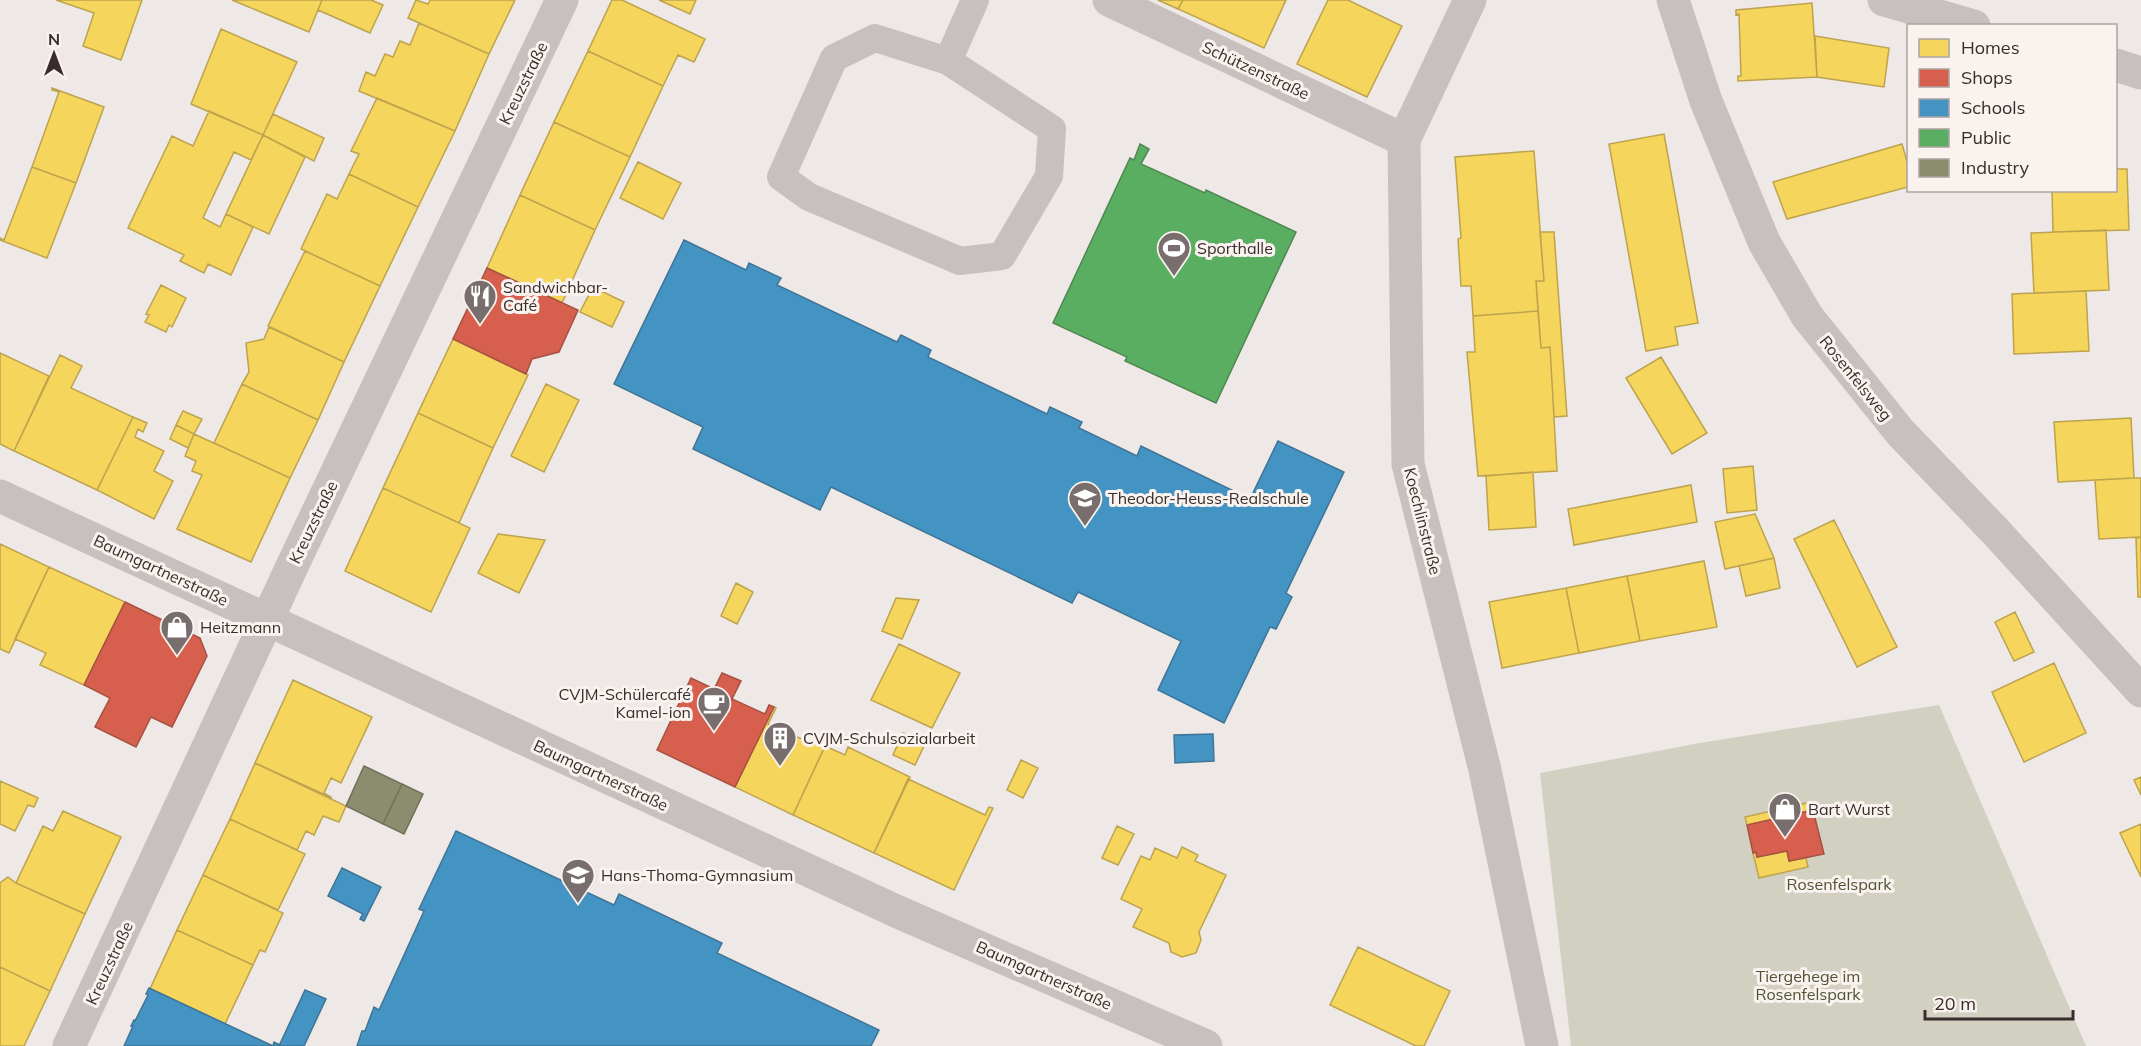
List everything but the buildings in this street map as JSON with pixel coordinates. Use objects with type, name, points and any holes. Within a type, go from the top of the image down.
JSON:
[{"type":"street","name":"Kreuzstraße","points":[[69,1046],[267,619],[562,0]]},
{"type":"street","name":"Schützenstraße","points":[[1109,0],[1404,140]]},
{"type":"street","name":"Koechlinstraße","points":[[1470,0],[1404,140],[1408,464],[1485,770],[1542,1046]]},
{"type":"street","name":"Rosenfelsweg","points":[[1673,0],[1706,101],[1764,242],[1807,316],[1900,432],[1996,532],[2141,691]]},
{"type":"street","points":[[1884,0],[1967,24]]},
{"type":"street","points":[[2117,67],[2141,73]]},
{"type":"street","name":"Baumgartnerstraße","points":[[0,496],[896,911],[1206,1046]]},
{"type":"lane","points":[[948,61],[975,0]]},
{"type":"lane","points":[[875,38],[948,61],[1052,129],[1049,176],[1002,256],[960,261],[809,197],[781,177],[834,58],[875,38]]},
{"type":"green space","name":"Rosenfelspark","points":[[1939,705],[2086,1046],[1571,1046],[1540,773],[1700,743]]},
{"type":"place","name":"Sporthalle","points":[[1174,277]]},
{"type":"place","name":"Sandwichbar- Café","points":[[480,325]]},
{"type":"place","name":"Theodor-Heuss-Realschule","points":[[1085,527]]},
{"type":"place","name":"Heitzmann","points":[[177,656]]},
{"type":"place","name":"CVJM-Schülercafé Kamel-ion","points":[[714,732]]},
{"type":"place","name":"CVJM-Schulsozialarbeit","points":[[780,767]]},
{"type":"place","name":"Bart Wurst","points":[[1785,838]]},
{"type":"place","name":"Hans-Thoma-Gymnasium","points":[[578,904]]},
{"type":"park label","name":"Tiergehege im Rosenfelspark","points":[[1808,985]]}]
